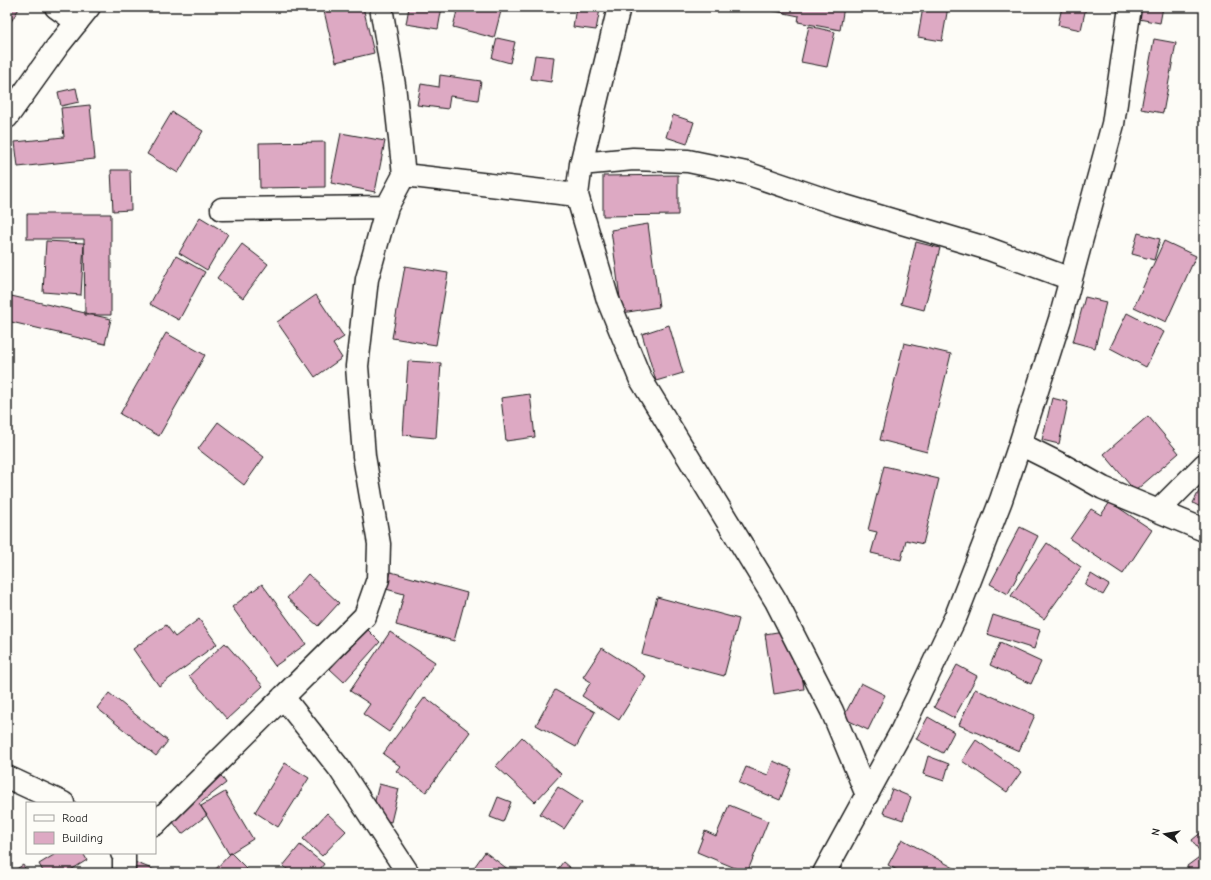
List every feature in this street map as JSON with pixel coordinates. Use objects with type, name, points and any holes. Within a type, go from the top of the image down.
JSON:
[{"type":"street","points":[[7,117],[83,14],[56,7]]},
{"type":"street","points":[[156,823],[365,616],[378,579],[378,544],[364,456],[357,366],[367,279],[387,207],[404,175],[394,85],[381,7]]},
{"type":"street","points":[[619,7],[581,164],[577,195],[608,300],[640,378],[776,601],[832,711],[867,794]]},
{"type":"street","points":[[824,873],[900,734],[956,616],[1001,500],[1060,319],[1113,124],[1130,7]]},
{"type":"street","points":[[581,164],[633,159],[688,161],[746,173],[838,204],[989,249],[1070,279]]},
{"type":"street","points":[[404,175],[577,195]]},
{"type":"street","points":[[222,209],[387,207]]},
{"type":"street","points":[[1020,444],[1103,488],[1204,530]]},
{"type":"street","points":[[1158,511],[1204,465]]},
{"type":"street","points":[[283,697],[339,768],[408,873]]},
{"type":"street","points":[[7,777],[61,802]]},
{"type":"building","points":[[7,7],[20,7],[7,28]]},
{"type":"building","points":[[323,7],[363,7],[374,53],[336,62]]},
{"type":"building","points":[[409,7],[442,7],[438,29],[406,24]]},
{"type":"building","points":[[458,7],[502,7],[494,38],[453,27]]},
{"type":"building","points":[[576,7],[600,9],[596,30],[573,27]]},
{"type":"building","points":[[771,7],[844,7],[840,30],[798,22],[799,16],[770,10]]},
{"type":"building","points":[[923,7],[948,7],[942,41],[918,37]]},
{"type":"building","points":[[1062,7],[1086,7],[1081,30],[1058,25]]},
{"type":"building","points":[[1141,7],[1163,7],[1160,23],[1139,19]]},
{"type":"building","points":[[809,26],[835,32],[827,67],[801,62]]},
{"type":"building","points":[[497,38],[515,42],[510,63],[492,58]]},
{"type":"building","points":[[1154,39],[1176,43],[1163,113],[1141,109]]},
{"type":"building","points":[[535,55],[554,57],[551,82],[531,79]]},
{"type":"building","points":[[440,75],[481,81],[478,100],[450,96],[448,109],[417,105],[421,84],[439,87]]},
{"type":"building","points":[[76,88],[79,102],[61,106],[58,92]]},
{"type":"building","points":[[90,105],[95,159],[18,167],[15,142],[64,137],[61,108]]},
{"type":"building","points":[[172,112],[203,131],[178,173],[147,154]]},
{"type":"building","points":[[673,115],[694,122],[687,144],[666,137]]},
{"type":"building","points":[[341,133],[385,141],[375,192],[331,183]]},
{"type":"building","points":[[325,142],[325,187],[260,188],[259,143]]},
{"type":"building","points":[[111,170],[130,170],[131,210],[113,211]]},
{"type":"building","points":[[678,175],[678,215],[603,216],[603,176]]},
{"type":"building","points":[[27,214],[111,214],[111,315],[85,315],[84,239],[27,239]]},
{"type":"building","points":[[200,217],[228,234],[207,270],[179,253]]},
{"type":"building","points":[[648,224],[659,307],[622,313],[611,230]]},
{"type":"building","points":[[1138,233],[1160,239],[1154,260],[1132,254]]},
{"type":"building","points":[[46,241],[84,243],[81,295],[43,292]]},
{"type":"building","points":[[1164,241],[1196,256],[1166,322],[1134,307]]},
{"type":"building","points":[[916,242],[940,248],[924,310],[901,304]]},
{"type":"building","points":[[242,244],[268,264],[243,298],[217,278]]},
{"type":"building","points":[[176,256],[205,272],[179,320],[150,304]]},
{"type":"building","points":[[405,266],[448,273],[436,345],[392,338]]},
{"type":"building","points":[[7,295],[111,319],[105,344],[7,321]]},
{"type":"building","points":[[316,295],[344,337],[333,344],[342,358],[315,377],[277,322]]},
{"type":"building","points":[[1085,297],[1106,302],[1095,348],[1073,342]]},
{"type":"building","points":[[1127,313],[1164,332],[1146,367],[1110,348]]},
{"type":"building","points":[[669,325],[683,373],[656,381],[642,334]]},
{"type":"building","points":[[166,333],[205,355],[159,436],[120,414]]},
{"type":"building","points":[[904,343],[951,354],[927,452],[880,440]]},
{"type":"building","points":[[408,361],[441,363],[436,438],[403,435]]},
{"type":"building","points":[[530,394],[535,437],[506,441],[501,398]]},
{"type":"building","points":[[1052,398],[1068,402],[1059,444],[1042,440]]},
{"type":"building","points":[[1148,416],[1179,453],[1135,491],[1104,454]]},
{"type":"building","points":[[218,422],[264,457],[244,485],[198,449]]},
{"type":"building","points":[[884,466],[939,479],[923,544],[906,540],[901,560],[871,553],[877,532],[868,530]]},
{"type":"building","points":[[1204,481],[1204,509],[1193,503]]},
{"type":"building","points":[[1110,502],[1152,530],[1123,574],[1070,539],[1091,509],[1101,515]]},
{"type":"building","points":[[1020,527],[1038,536],[1008,594],[990,584]]},
{"type":"building","points":[[1047,543],[1081,567],[1044,619],[1011,596]]},
{"type":"building","points":[[391,572],[467,593],[454,641],[396,625],[404,594],[386,589]]},
{"type":"building","points":[[308,574],[339,603],[318,626],[287,598]]},
{"type":"building","points":[[1091,574],[1109,585],[1103,595],[1085,585]]},
{"type":"building","points":[[262,584],[306,644],[275,666],[232,607]]},
{"type":"building","points":[[657,597],[739,619],[724,676],[642,654]]},
{"type":"building","points":[[993,615],[1040,630],[1034,649],[987,634]]},
{"type":"building","points":[[199,619],[217,644],[159,686],[133,649],[166,625],[175,637]]},
{"type":"building","points":[[367,629],[380,642],[344,682],[330,669]]},
{"type":"building","points":[[796,629],[804,689],[774,694],[765,634]]},
{"type":"building","points":[[390,632],[435,662],[389,732],[363,714],[370,704],[350,691]]},
{"type":"building","points":[[225,643],[263,686],[227,719],[189,676]]},
{"type":"building","points":[[1000,643],[1041,662],[1031,684],[990,665]]},
{"type":"building","points":[[602,648],[646,676],[619,720],[582,696],[591,682],[583,677]]},
{"type":"building","points":[[957,665],[977,676],[954,718],[934,707]]},
{"type":"building","points":[[861,683],[885,695],[868,730],[843,718]]},
{"type":"building","points":[[975,689],[1035,715],[1019,751],[959,725]]},
{"type":"building","points":[[555,690],[595,712],[576,747],[536,725]]},
{"type":"building","points":[[109,693],[168,741],[156,756],[97,708]]},
{"type":"building","points":[[425,697],[470,732],[426,792],[396,771],[400,766],[383,754]]},
{"type":"building","points":[[928,717],[954,732],[943,753],[916,739]]},
{"type":"building","points":[[522,737],[561,774],[535,802],[496,766]]},
{"type":"building","points":[[976,740],[1021,772],[1007,792],[962,761]]},
{"type":"building","points":[[928,756],[949,764],[944,781],[923,774]]},
{"type":"building","points":[[773,761],[792,769],[780,800],[739,783],[746,767],[768,775]]},
{"type":"building","points":[[285,763],[309,778],[278,827],[255,812]]},
{"type":"building","points":[[217,770],[226,783],[199,804],[207,815],[182,834],[164,810]]},
{"type":"building","points":[[379,784],[399,789],[391,822],[371,817]]},
{"type":"building","points":[[558,787],[582,802],[564,829],[540,814]]},
{"type":"building","points":[[892,789],[911,797],[903,820],[883,813]]},
{"type":"building","points":[[225,792],[253,839],[229,854],[201,806]]},
{"type":"building","points":[[498,797],[511,802],[503,822],[490,817]]},
{"type":"building","points":[[729,805],[768,821],[747,873],[697,852],[705,831],[716,836]]},
{"type":"building","points":[[327,813],[346,831],[322,856],[303,839]]},
{"type":"building","points":[[1203,831],[1204,873],[1191,873],[1187,866],[1202,855],[1192,840]]},
{"type":"building","points":[[902,839],[963,873],[902,873],[888,865]]},
{"type":"building","points":[[300,845],[324,864],[317,873],[292,873],[283,866]]},
{"type":"building","points":[[485,852],[513,873],[470,873]]},
{"type":"building","points":[[231,853],[251,873],[212,873]]},
{"type":"building","points":[[55,854],[84,854],[87,860],[66,873],[44,873],[39,864]]},
{"type":"building","points":[[132,861],[162,873],[133,873]]},
{"type":"building","points":[[563,862],[576,873],[555,873]]},
{"type":"building","points":[[23,865],[28,873],[10,873]]}]
